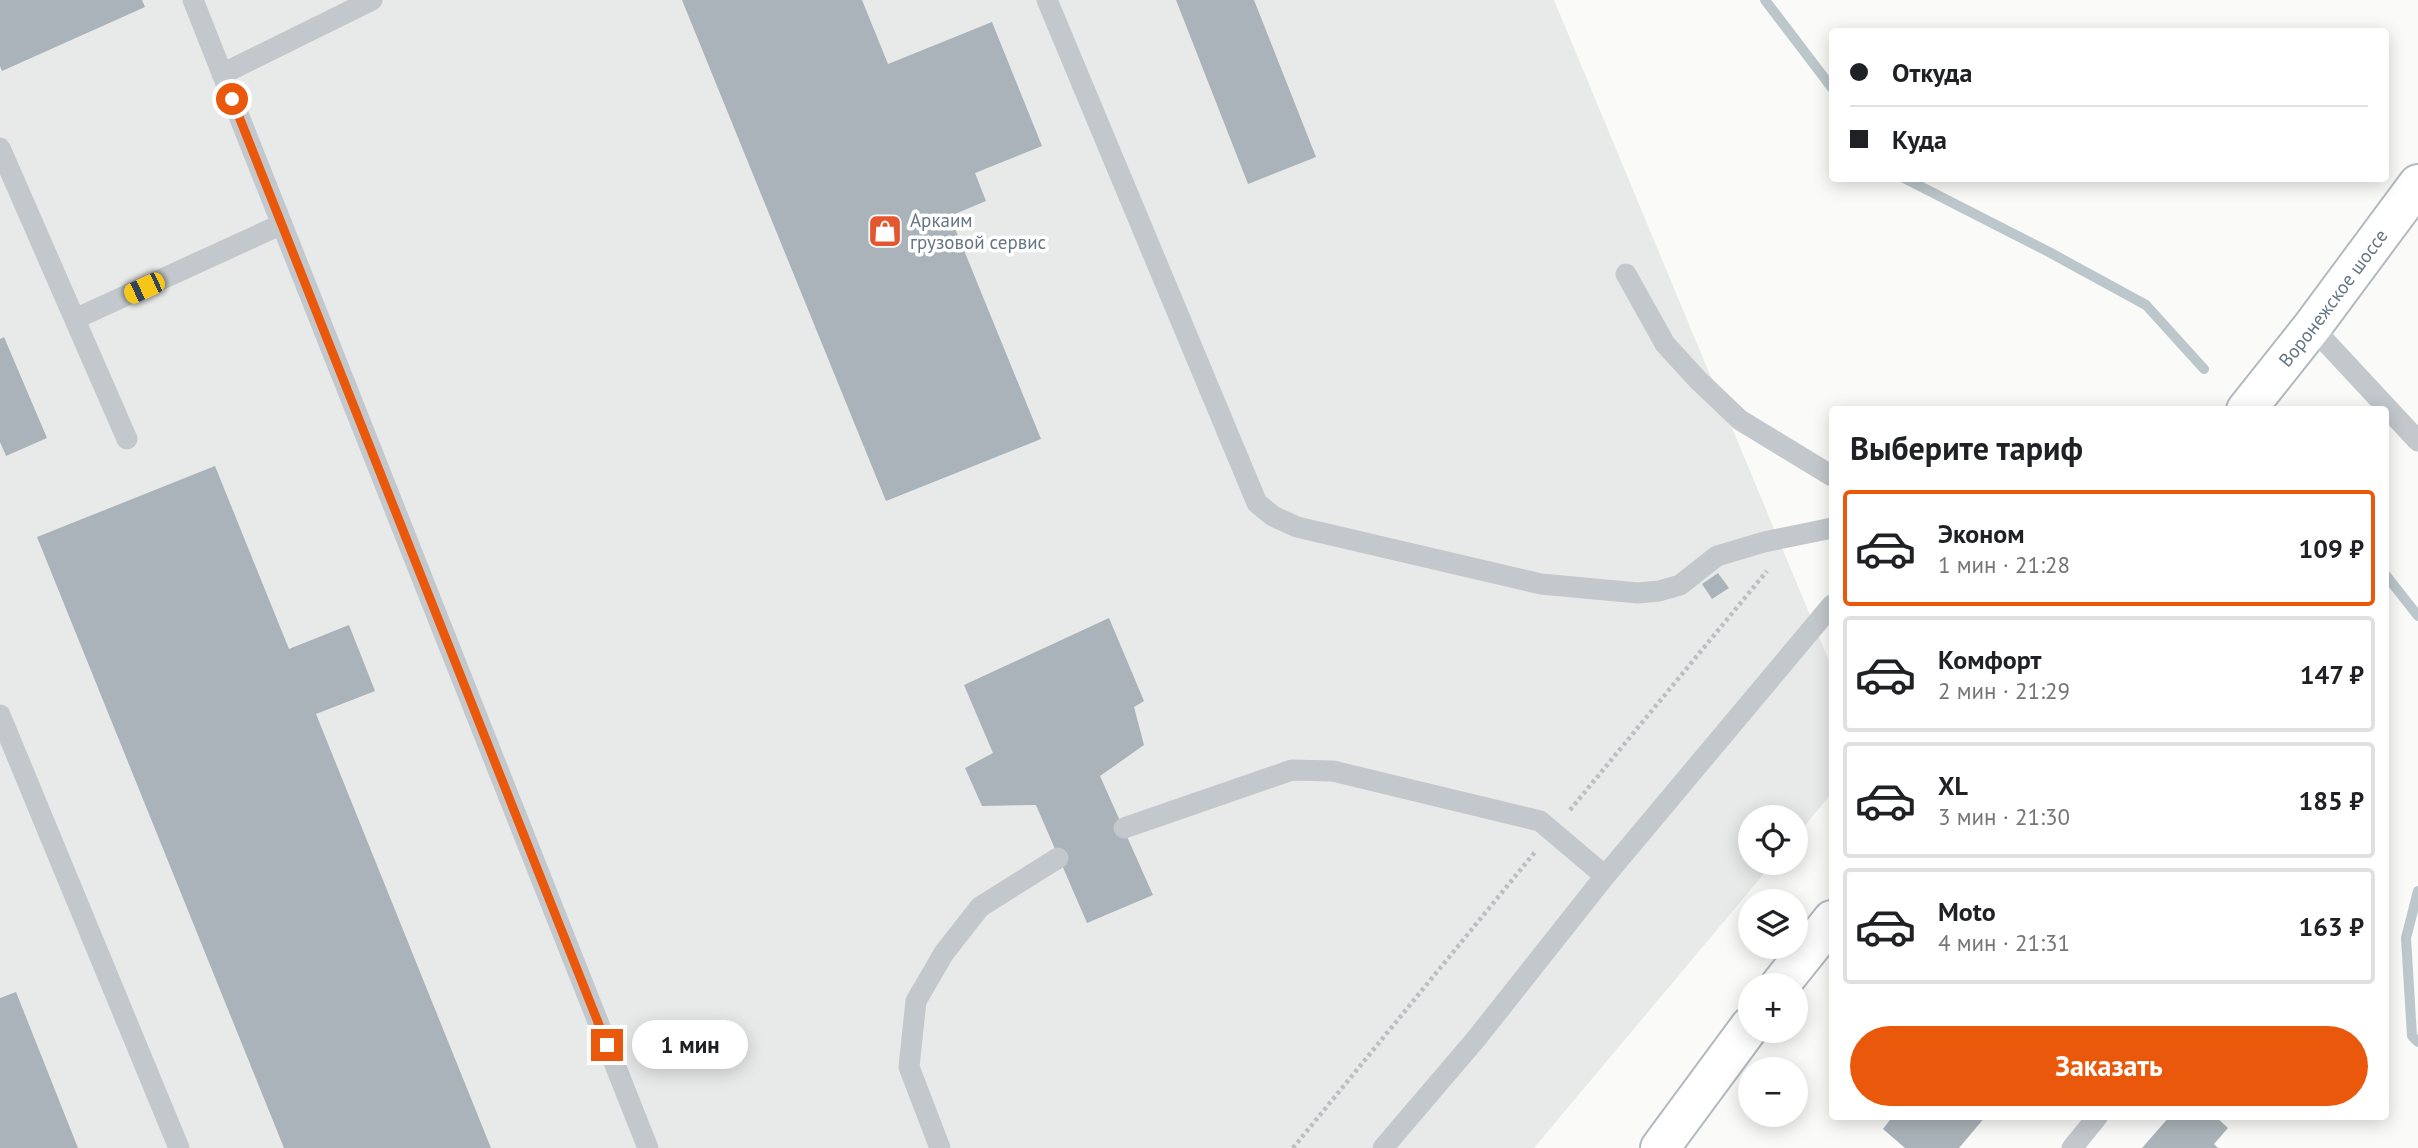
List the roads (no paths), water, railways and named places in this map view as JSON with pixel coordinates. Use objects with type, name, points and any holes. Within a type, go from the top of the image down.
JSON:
[{"type":"main road","name":"Воронежское шоссе","points":[[2249,406],[2312,327],[2418,184]]},
{"type":"main road","points":[[1790,973],[1829,924]]},
{"type":"main road","points":[[1660,1148],[1738,1042]]},
{"type":"lane","points":[[193,0],[648,1148]]},
{"type":"lane","points":[[222,74],[372,0]]},
{"type":"lane","points":[[1047,0],[1257,503],[1273,516],[1297,527],[1541,584],[1638,593],[1680,585],[1717,556],[1764,542],[1829,529]]},
{"type":"lane","points":[[0,148],[127,439]]},
{"type":"lane","points":[[75,319],[282,224]]},
{"type":"lane","points":[[1626,274],[1665,344],[1698,380],[1740,420],[1829,474]]},
{"type":"lane","points":[[2312,327],[2385,406]]},
{"type":"lane","points":[[2389,410],[2418,441]]},
{"type":"lane","points":[[1383,1148],[1476,1039],[1605,876],[1829,609]]},
{"type":"lane","points":[[0,715],[179,1148]]},
{"type":"lane","points":[[1124,828],[1292,770],[1333,771],[1539,821],[1605,876]]},
{"type":"lane","points":[[940,1148],[909,1067],[916,1001],[944,953],[980,907],[1058,858]]},
{"type":"lane","points":[[2072,1148],[2095,1120]]},
{"type":"waterway","points":[[1765,0],[1829,84]]},
{"type":"waterway","points":[[1912,182],[2146,305],[2204,369]]},
{"type":"waterway","points":[[2389,579],[2418,616]]},
{"type":"waterway","points":[[2418,891],[2406,938],[2412,1036],[2418,1042]]},
{"type":"place","name":"Аркаим грузовой сервис","points":[[885,231]]}]
